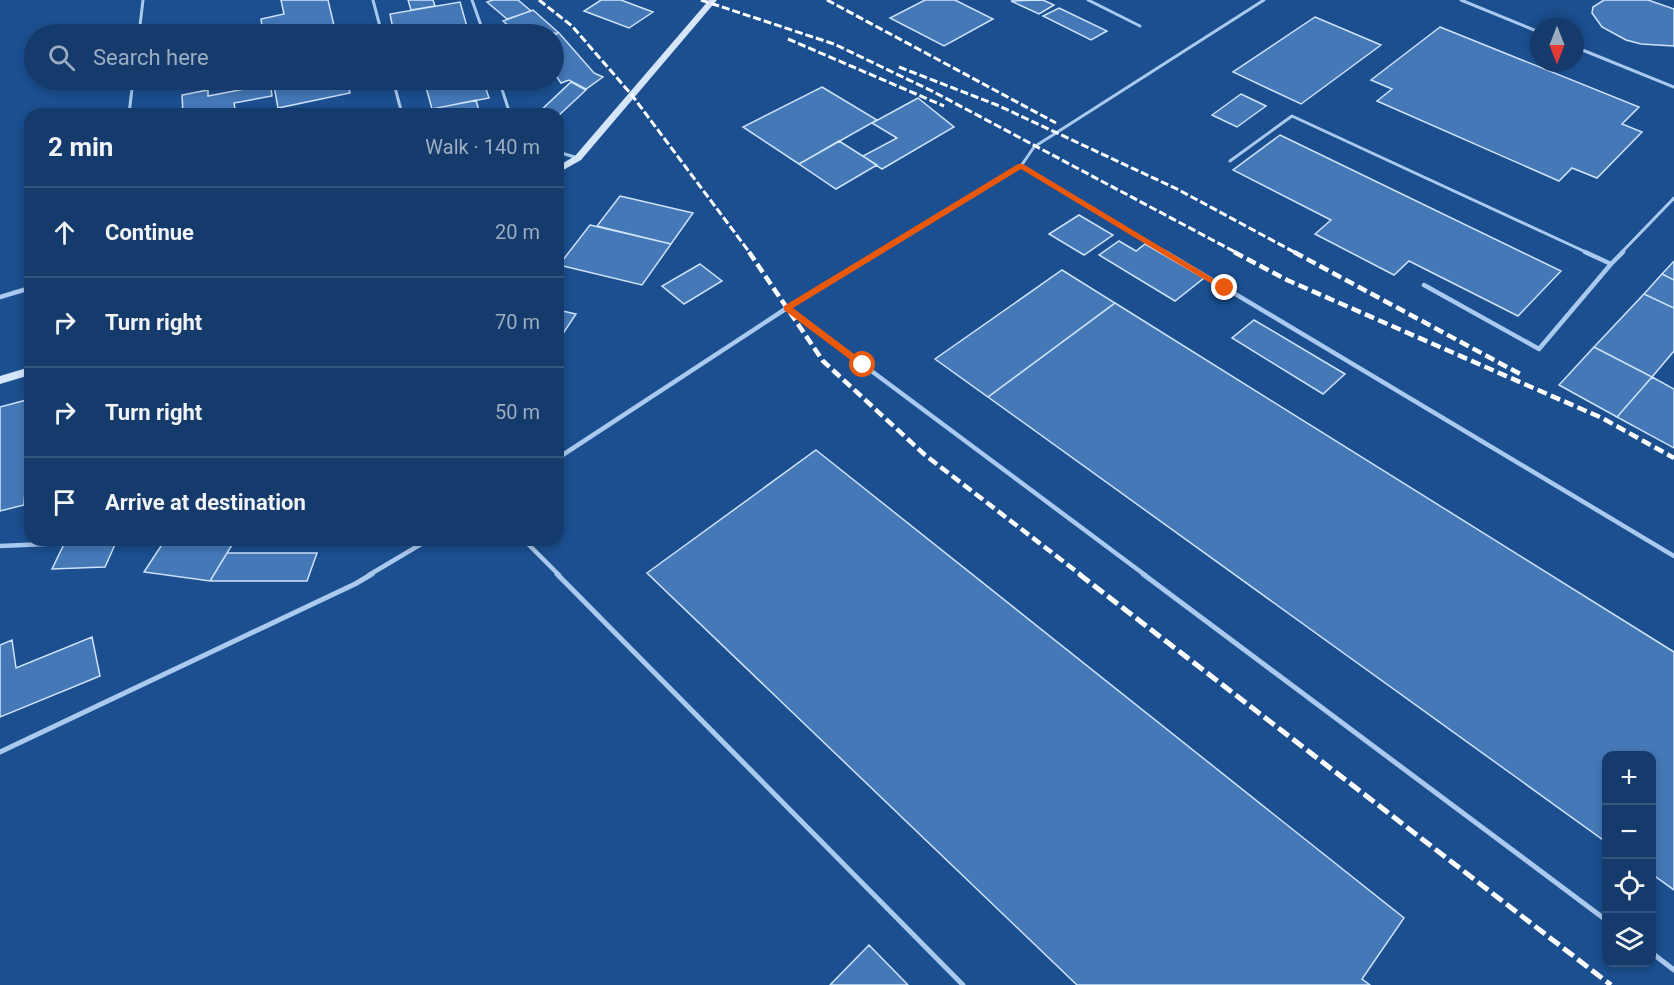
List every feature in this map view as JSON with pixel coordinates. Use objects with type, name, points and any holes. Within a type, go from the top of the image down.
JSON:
[{"type":"street","points":[[564,166],[578,158],[713,0]]},
{"type":"street","points":[[0,380],[24,373]]},
{"type":"lane","points":[[140,24],[143,0]]},
{"type":"lane","points":[[373,0],[379,24]]},
{"type":"lane","points":[[472,0],[480,24]]},
{"type":"lane","points":[[1088,0],[1140,26]]},
{"type":"lane","points":[[564,454],[787,308],[1021,166],[1034,147],[1264,0]]},
{"type":"lane","points":[[1461,0],[1530,28]]},
{"type":"lane","points":[[1584,50],[1674,87]]},
{"type":"lane","points":[[130,108],[132,90]]},
{"type":"lane","points":[[396,90],[400,108]]},
{"type":"lane","points":[[502,90],[508,108]]},
{"type":"lane","points":[[1230,161],[1292,116],[1611,264]]},
{"type":"lane","points":[[564,154],[578,158]]},
{"type":"lane","points":[[1021,166],[1674,556]]},
{"type":"lane","points":[[1424,285],[1539,349],[1611,264],[1674,198]]},
{"type":"lane","points":[[0,297],[24,290]]},
{"type":"lane","points":[[787,308],[1602,917]]},
{"type":"lane","points":[[0,546],[24,545]]},
{"type":"lane","points":[[0,752],[355,584],[418,546]]},
{"type":"lane","points":[[530,546],[963,985]]},
{"type":"lane","points":[[1656,956],[1674,970]]},
{"type":"building","points":[[281,0],[328,0],[334,24],[262,24],[261,19],[284,14]]},
{"type":"building","points":[[408,0],[433,0],[435,6],[411,10]]},
{"type":"building","points":[[518,0],[531,11],[507,19],[487,2]]},
{"type":"building","points":[[601,0],[621,0],[653,12],[629,28],[584,11]]},
{"type":"building","points":[[925,0],[955,0],[993,19],[944,46],[890,18]]},
{"type":"building","points":[[1043,0],[1054,5],[1039,14],[1011,1]]},
{"type":"building","points":[[1604,0],[1648,0],[1674,9],[1674,46],[1641,44],[1626,40],[1602,27],[1592,13],[1593,7]]},
{"type":"building","points":[[460,2],[466,24],[392,24],[390,14]]},
{"type":"building","points":[[1059,8],[1107,31],[1091,40],[1043,16]]},
{"type":"building","points":[[533,10],[549,24],[506,24],[503,21]]},
{"type":"building","points":[[1315,17],[1381,45],[1301,104],[1233,72]]},
{"type":"building","points":[[1440,27],[1530,63],[1530,72],[1552,72],[1639,107],[1622,124],[1642,132],[1597,178],[1572,168],[1559,181],[1377,101],[1392,89],[1371,80]]},
{"type":"building","points":[[564,39],[594,73],[603,77],[586,89],[569,80],[564,82]]},
{"type":"building","points":[[571,82],[586,90],[564,110],[564,108],[543,108],[564,90]]},
{"type":"building","points":[[822,87],[877,120],[799,164],[743,127]]},
{"type":"building","points":[[208,90],[208,96],[240,90],[271,90],[272,96],[234,103],[235,108],[183,108],[182,95]]},
{"type":"building","points":[[275,90],[349,90],[350,93],[278,108]]},
{"type":"building","points":[[427,90],[486,90],[489,98],[437,108],[432,108]]},
{"type":"building","points":[[1241,94],[1266,106],[1237,127],[1212,115]]},
{"type":"building","points":[[918,98],[954,127],[882,169],[863,156],[897,138],[872,123]]},
{"type":"building","points":[[476,100],[478,108],[437,108]]},
{"type":"building","points":[[1280,135],[1561,271],[1518,316],[1409,261],[1394,275],[1315,234],[1331,220],[1233,170]]},
{"type":"building","points":[[839,141],[877,165],[836,189],[799,164]]},
{"type":"building","points":[[620,196],[693,213],[671,244],[597,226]]},
{"type":"building","points":[[1079,215],[1113,235],[1084,255],[1049,234]]},
{"type":"building","points":[[590,225],[671,244],[642,285],[564,266],[564,259]]},
{"type":"building","points":[[1119,241],[1136,251],[1145,244],[1204,278],[1175,301],[1099,255]]},
{"type":"building","points":[[1674,261],[1674,280],[1662,274]]},
{"type":"building","points":[[700,264],[722,281],[684,304],[662,286]]},
{"type":"building","points":[[1062,270],[1115,303],[988,397],[935,359]]},
{"type":"building","points":[[1662,274],[1674,280],[1674,308],[1644,294]]},
{"type":"building","points":[[1644,294],[1674,308],[1674,351],[1652,377],[1594,347]]},
{"type":"building","points":[[1115,303],[1674,652],[1674,890],[1656,877],[1656,751],[1602,751],[1602,839],[988,397]]},
{"type":"building","points":[[564,311],[576,314],[564,332]]},
{"type":"building","points":[[1254,320],[1345,374],[1323,394],[1232,338]]},
{"type":"building","points":[[1594,347],[1652,377],[1617,417],[1559,385]]},
{"type":"building","points":[[1652,377],[1674,389],[1674,448],[1617,417]]},
{"type":"building","points":[[24,401],[24,505],[0,511],[0,407]]},
{"type":"building","points":[[816,450],[1404,918],[1362,979],[1370,985],[1077,985],[647,573]]},
{"type":"building","points":[[63,546],[114,546],[105,567],[52,569]]},
{"type":"building","points":[[161,546],[231,546],[210,581],[144,572]]},
{"type":"building","points":[[227,553],[317,553],[307,581],[210,581]]},
{"type":"building","points":[[92,637],[100,676],[0,717],[0,645],[12,640],[16,668]]},
{"type":"building","points":[[869,945],[908,985],[830,985]]},
{"type":"railway","points":[[539,0],[572,26],[631,94],[750,253]]},
{"type":"railway","points":[[701,0],[834,44],[930,90],[1237,253]]},
{"type":"railway","points":[[827,0],[1056,123]]},
{"type":"railway","points":[[788,39],[944,106]]},
{"type":"railway","points":[[899,67],[997,105],[1177,189],[1296,253]]},
{"type":"railway","points":[[749,252],[823,361],[925,455],[1081,575]]},
{"type":"railway","points":[[1234,252],[1287,280],[1602,418],[1674,458]]},
{"type":"railway","points":[[1294,252],[1522,375]]},
{"type":"railway","points":[[1079,574],[1611,985]]},
{"type":"route","points":[[863,365],[787,308],[1021,166],[1225,288]]}]
